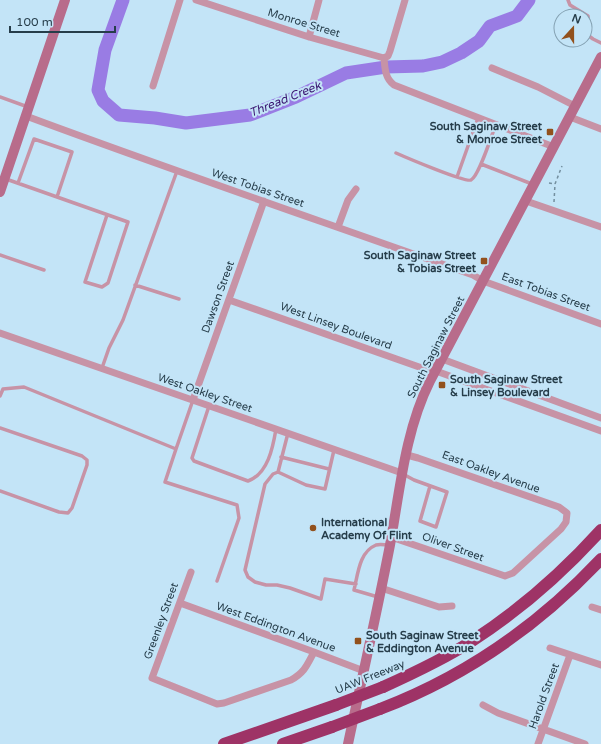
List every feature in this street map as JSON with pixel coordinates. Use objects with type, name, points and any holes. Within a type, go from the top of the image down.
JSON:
[{"type":"highway","name":"UAW Freeway","points":[[224,744],[383,687],[471,642],[504,619],[560,571],[601,530]]},
{"type":"highway","points":[[283,744],[408,698],[451,676],[509,640],[554,604],[601,559]]},
{"type":"main road","points":[[0,192],[65,0]]},
{"type":"main road","name":"South Saginaw Street","points":[[348,744],[391,541],[402,474],[416,416],[429,384],[601,57]]},
{"type":"street","points":[[153,86],[180,0]]},
{"type":"street","name":"Monroe Street","points":[[196,0],[309,37],[384,58]]},
{"type":"street","points":[[309,37],[319,0]]},
{"type":"street","points":[[405,0],[390,51],[388,56],[384,58],[385,73],[389,81],[394,85],[554,147]]},
{"type":"street","points":[[492,68],[538,87],[575,106]]},
{"type":"street","name":"West Tobias Street","points":[[28,112],[177,171],[473,275],[483,281]]},
{"type":"street","points":[[570,117],[601,129]]},
{"type":"street","points":[[338,227],[348,200],[356,189]]},
{"type":"street","name":"Dawson Street","points":[[193,400],[264,201]]},
{"type":"street","points":[[526,201],[601,227]]},
{"type":"street","name":"East Tobias Street","points":[[483,281],[601,324]]},
{"type":"street","name":"West Linsey Boulevard","points":[[229,300],[422,368],[436,371],[601,432]]},
{"type":"street","name":"West Oakley Street","points":[[0,333],[402,474]]},
{"type":"street","points":[[442,359],[601,418]]},
{"type":"street","points":[[541,410],[545,398]]},
{"type":"street","name":"East Oakley Avenue","points":[[407,455],[559,508],[567,513],[566,522],[561,529],[513,573],[507,576]]},
{"type":"street","name":"Oliver Street","points":[[391,541],[498,575],[507,576]]},
{"type":"street","name":"Greenley Street","points":[[191,572],[152,678],[216,704],[224,704],[301,675],[314,652]]},
{"type":"street","points":[[380,593],[438,607],[452,606]]},
{"type":"street","name":"West Eddington Avenue","points":[[180,603],[364,671]]},
{"type":"street","points":[[592,607],[601,610]]},
{"type":"street","points":[[550,648],[601,665]]},
{"type":"street","name":"Harold Street","points":[[538,744],[570,655]]},
{"type":"street","points":[[483,704],[498,713],[585,744]]},
{"type":"lane","points":[[568,0],[570,6],[574,8]]},
{"type":"lane","points":[[0,97],[28,112]]},
{"type":"lane","points":[[457,177],[478,118]]},
{"type":"lane","points":[[396,153],[468,181],[475,177],[496,124]]},
{"type":"lane","points":[[18,183],[34,139],[72,152],[57,197]]},
{"type":"lane","points":[[481,164],[534,185]]},
{"type":"lane","points":[[102,368],[109,348],[123,320],[177,171]]},
{"type":"lane","points":[[5,178],[128,222],[108,283],[102,287],[85,282],[108,215]]},
{"type":"lane","points":[[0,255],[44,270]]},
{"type":"lane","points":[[135,284],[179,299]]},
{"type":"lane","points":[[0,396],[3,389],[24,387],[176,449]]},
{"type":"lane","points":[[193,400],[165,482],[238,505],[239,518],[217,581]]},
{"type":"lane","points":[[209,406],[192,458],[194,461],[248,481],[257,476],[269,458],[276,429]]},
{"type":"lane","points":[[0,428],[82,456],[87,460],[87,465],[72,508],[68,513],[59,512],[0,491]]},
{"type":"lane","points":[[278,472],[288,433]]},
{"type":"lane","points":[[334,449],[325,489],[306,485],[278,472],[272,474],[265,484],[245,570],[248,577],[255,582],[266,586],[277,585],[321,599],[325,579],[356,584]]},
{"type":"lane","points":[[281,457],[330,468]]},
{"type":"lane","points":[[402,474],[447,492],[436,527],[420,521],[430,486]]},
{"type":"lane","points":[[380,593],[354,590],[360,563],[366,552],[377,545],[391,541]]},
{"type":"path","points":[[554,202],[555,184],[562,166]]},
{"type":"path","points":[[549,183],[555,184]]},
{"type":"waterway","name":"Thread Creek","points":[[123,0],[105,50],[98,90],[103,101],[119,115],[155,118],[186,123],[250,115],[296,97],[346,73],[386,67],[423,66],[442,62],[461,53],[479,41],[490,26],[517,16],[529,0]]},
{"type":"place","name":"South Saginaw Street & Monroe Street","points":[[550,132]]},
{"type":"place","name":"South Saginaw Street & Tobias Street","points":[[484,261]]},
{"type":"place","name":"South Saginaw Street & Linsey Boulevard","points":[[442,385]]},
{"type":"place","name":"International Academy Of Flint","points":[[313,528]]},
{"type":"place","name":"South Saginaw Street & Eddington Avenue","points":[[358,641]]}]
